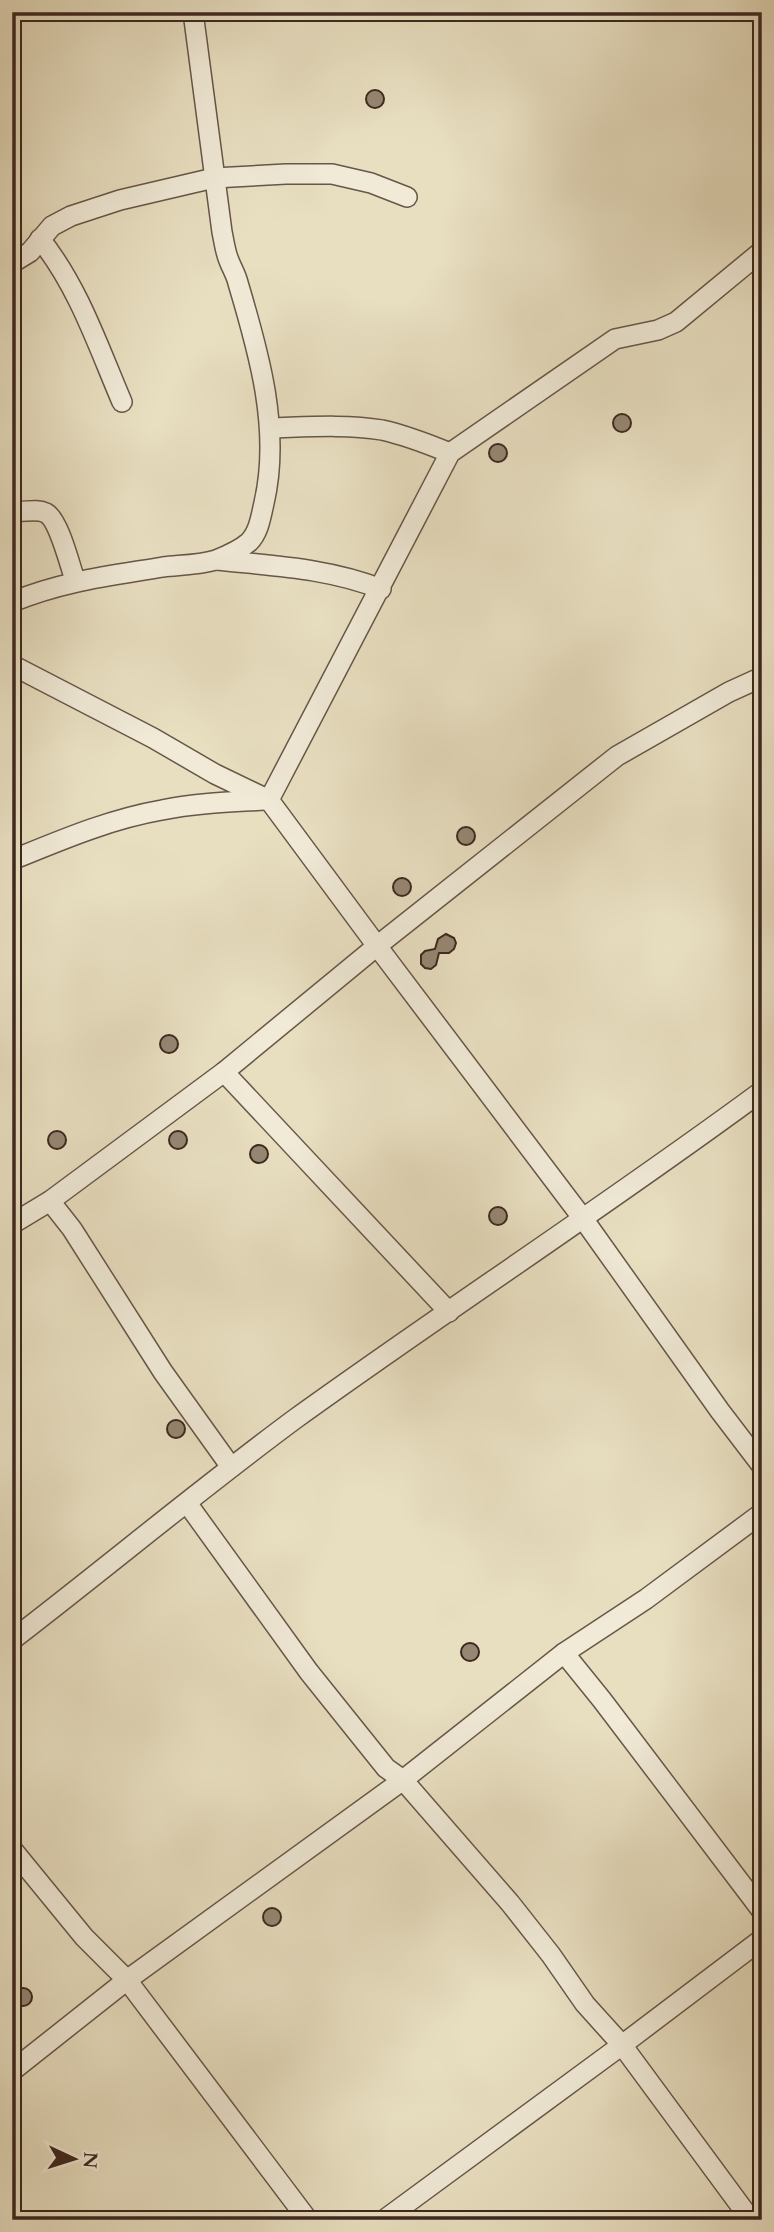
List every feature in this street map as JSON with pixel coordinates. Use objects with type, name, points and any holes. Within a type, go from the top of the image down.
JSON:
[{"type":"street","points":[[194,12],[222,232],[247,313],[271,428],[267,492],[256,534],[248,543],[214,560]]},
{"type":"street","points":[[12,263],[30,252],[52,226],[71,216],[120,200],[214,178],[332,174],[370,183],[407,197]]},
{"type":"street","points":[[40,239],[62,268],[75,293],[122,402]]},
{"type":"street","points":[[270,800],[450,453],[599,349],[615,340],[658,330],[676,322],[762,251]]},
{"type":"street","points":[[271,428],[345,426],[381,430],[415,439],[450,453]]},
{"type":"street","points":[[12,511],[40,511],[51,517],[75,580]]},
{"type":"street","points":[[12,602],[75,580],[214,560],[325,572],[381,589]]},
{"type":"street","points":[[12,665],[153,738],[215,774],[270,800],[584,1220],[762,1466]]},
{"type":"street","points":[[12,1224],[50,1201],[224,1072],[377,946],[617,756],[704,706],[762,677]]},
{"type":"street","points":[[12,860],[80,832],[161,810],[209,803],[270,800]]},
{"type":"street","points":[[224,1072],[449,1312]]},
{"type":"street","points":[[12,1640],[231,1467],[584,1220],[762,1091]]},
{"type":"street","points":[[50,1201],[72,1229],[163,1372],[231,1467]]},
{"type":"street","points":[[187,1503],[309,1672],[386,1768],[403,1780],[510,1903],[585,2004],[622,2045],[751,2220]]},
{"type":"street","points":[[12,2071],[127,1980],[403,1780],[564,1653],[646,1599],[762,1513]]},
{"type":"street","points":[[564,1653],[762,1911]]},
{"type":"street","points":[[12,1849],[84,1937],[127,1980],[308,2220]]},
{"type":"street","points":[[384,2220],[762,1939]]},
{"type":"building","points":[[371,90],[379,90],[384,99],[382,106],[371,108],[366,103],[366,95]]},
{"type":"building","points":[[618,414],[626,414],[631,423],[629,430],[618,432],[613,427],[613,419]]},
{"type":"building","points":[[494,444],[502,444],[507,453],[505,460],[494,462],[489,457],[489,449]]},
{"type":"building","points":[[462,827],[470,827],[475,836],[473,843],[462,845],[457,840],[457,832]]},
{"type":"building","points":[[398,878],[406,878],[411,887],[409,894],[398,896],[393,891],[393,883]]},
{"type":"building","points":[[446,934],[454,938],[454,949],[449,953],[439,953],[436,965],[431,969],[425,968],[421,964],[421,955],[425,951],[435,949],[438,939]]},
{"type":"building","points":[[165,1035],[173,1035],[178,1044],[176,1051],[165,1053],[160,1048],[160,1040]]},
{"type":"building","points":[[53,1131],[61,1131],[66,1140],[64,1147],[53,1149],[48,1144],[48,1136]]},
{"type":"building","points":[[174,1131],[182,1131],[187,1140],[185,1147],[174,1149],[169,1144],[169,1136]]},
{"type":"building","points":[[255,1145],[263,1145],[268,1154],[266,1161],[255,1163],[250,1158],[250,1150]]},
{"type":"building","points":[[494,1207],[502,1207],[507,1216],[505,1223],[494,1225],[489,1220],[489,1212]]},
{"type":"building","points":[[172,1420],[180,1420],[185,1429],[183,1436],[172,1438],[167,1433],[167,1425]]},
{"type":"building","points":[[466,1643],[474,1643],[479,1652],[477,1659],[466,1661],[461,1656],[461,1648]]},
{"type":"building","points":[[268,1908],[276,1908],[281,1917],[279,1924],[268,1926],[263,1921],[263,1913]]},
{"type":"building","points":[[19,1988],[27,1988],[32,1997],[30,2004],[19,2006],[14,2001],[14,1993]]}]
